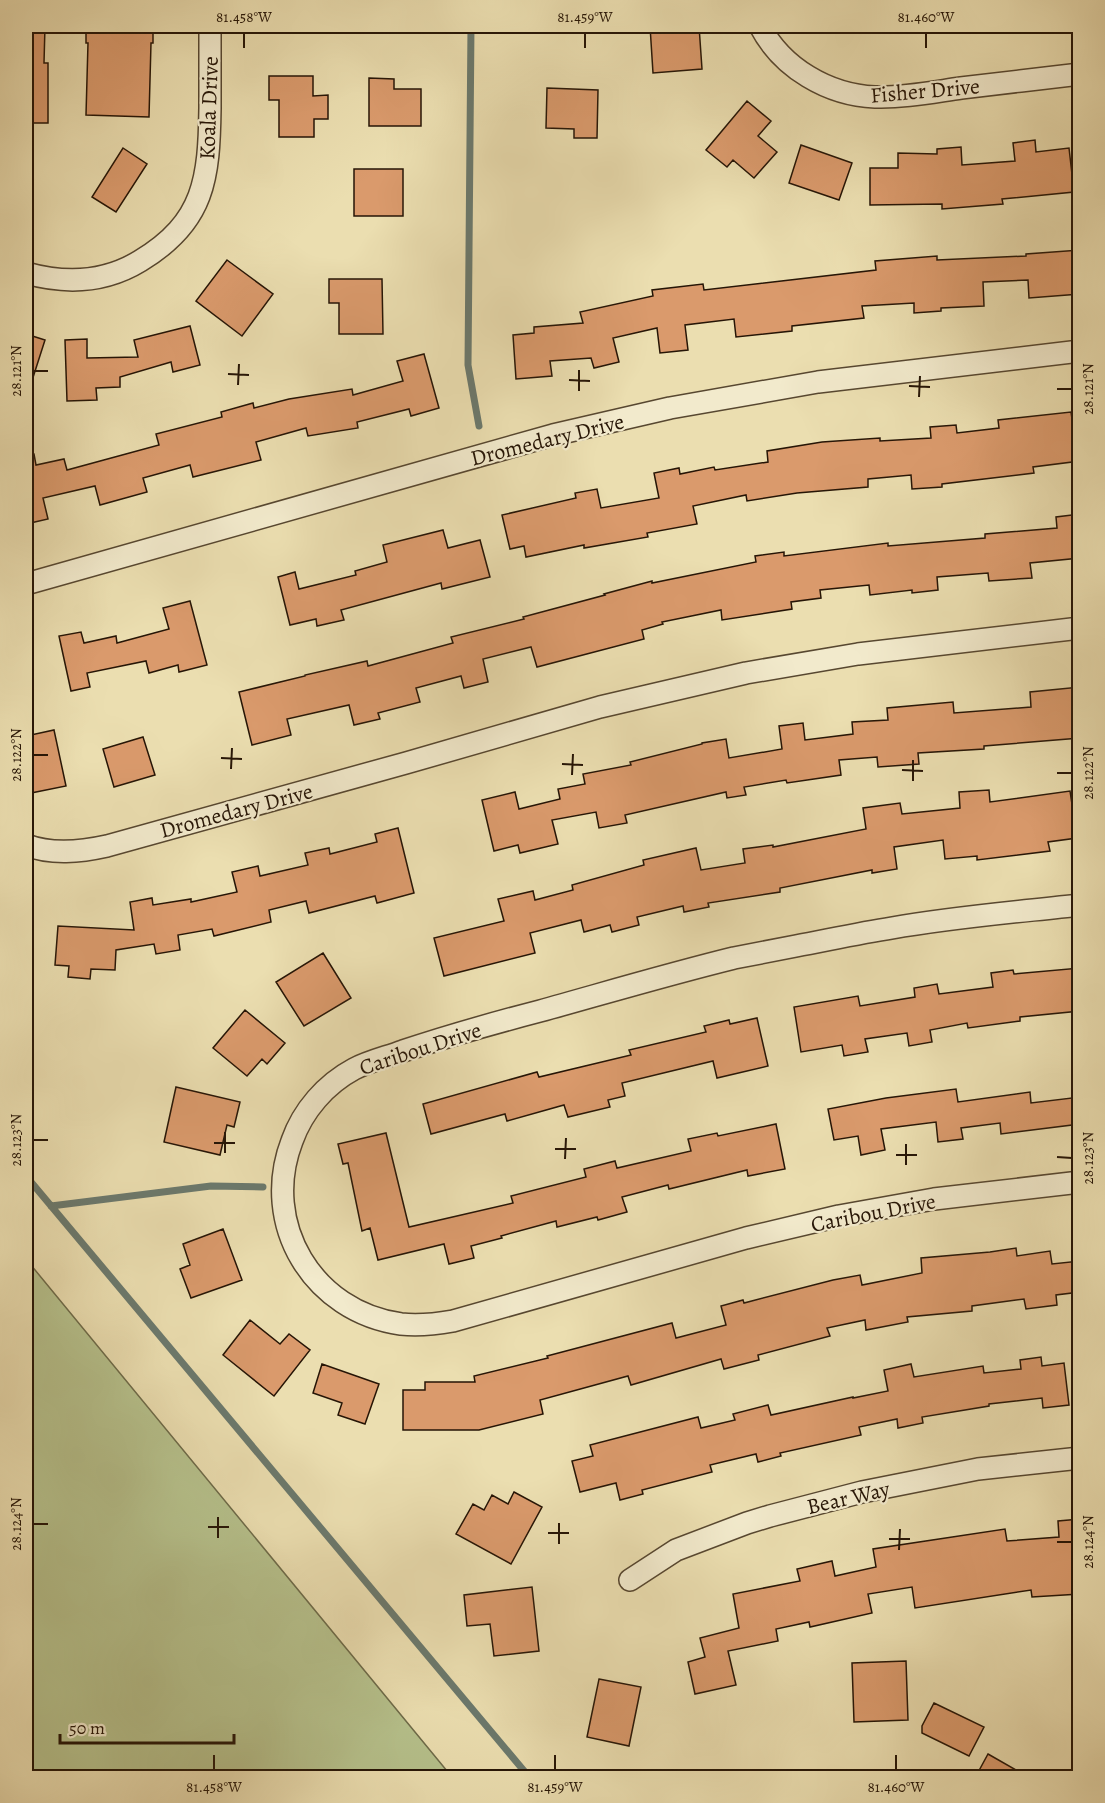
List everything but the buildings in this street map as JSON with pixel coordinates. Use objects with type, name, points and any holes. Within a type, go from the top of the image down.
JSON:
[{"type":"street","name":"Koala Drive","points":[[26,273],[45,279],[67,281],[89,280],[111,275],[131,267],[171,239],[190,213],[204,184],[209,152],[210,26]]},
{"type":"street","name":"Fisher Drive","points":[[760,26],[775,48],[798,71],[827,87],[859,96],[892,97],[1080,74]]},
{"type":"street","name":"Dromedary Drive","points":[[26,584],[553,435],[670,408],[818,382],[1080,351]]},
{"type":"street","name":"Dromedary Drive","points":[[26,845],[69,852],[107,846],[600,707],[746,673],[858,654],[1080,628]]},
{"type":"street","name":"Caribou Drive","points":[[1080,904],[892,927],[735,958],[456,1034],[357,1067],[338,1079],[321,1094],[295,1131],[287,1152],[282,1198],[285,1220],[292,1242],[302,1262],[324,1288],[345,1303],[368,1315],[401,1324],[418,1325],[453,1321],[746,1238],[839,1216],[934,1199],[1080,1182]]},
{"type":"street","name":"Bear Way","points":[[630,1580],[676,1551],[747,1522],[862,1492],[978,1469],[1080,1458]]},
{"type":"green space","points":[[26,1259],[452,1777],[26,1777]]},
{"type":"waterway","points":[[471,26],[468,365],[479,426]]},
{"type":"waterway","points":[[26,1176],[530,1778]]},
{"type":"waterway","points":[[51,1206],[211,1186],[263,1187]]}]
